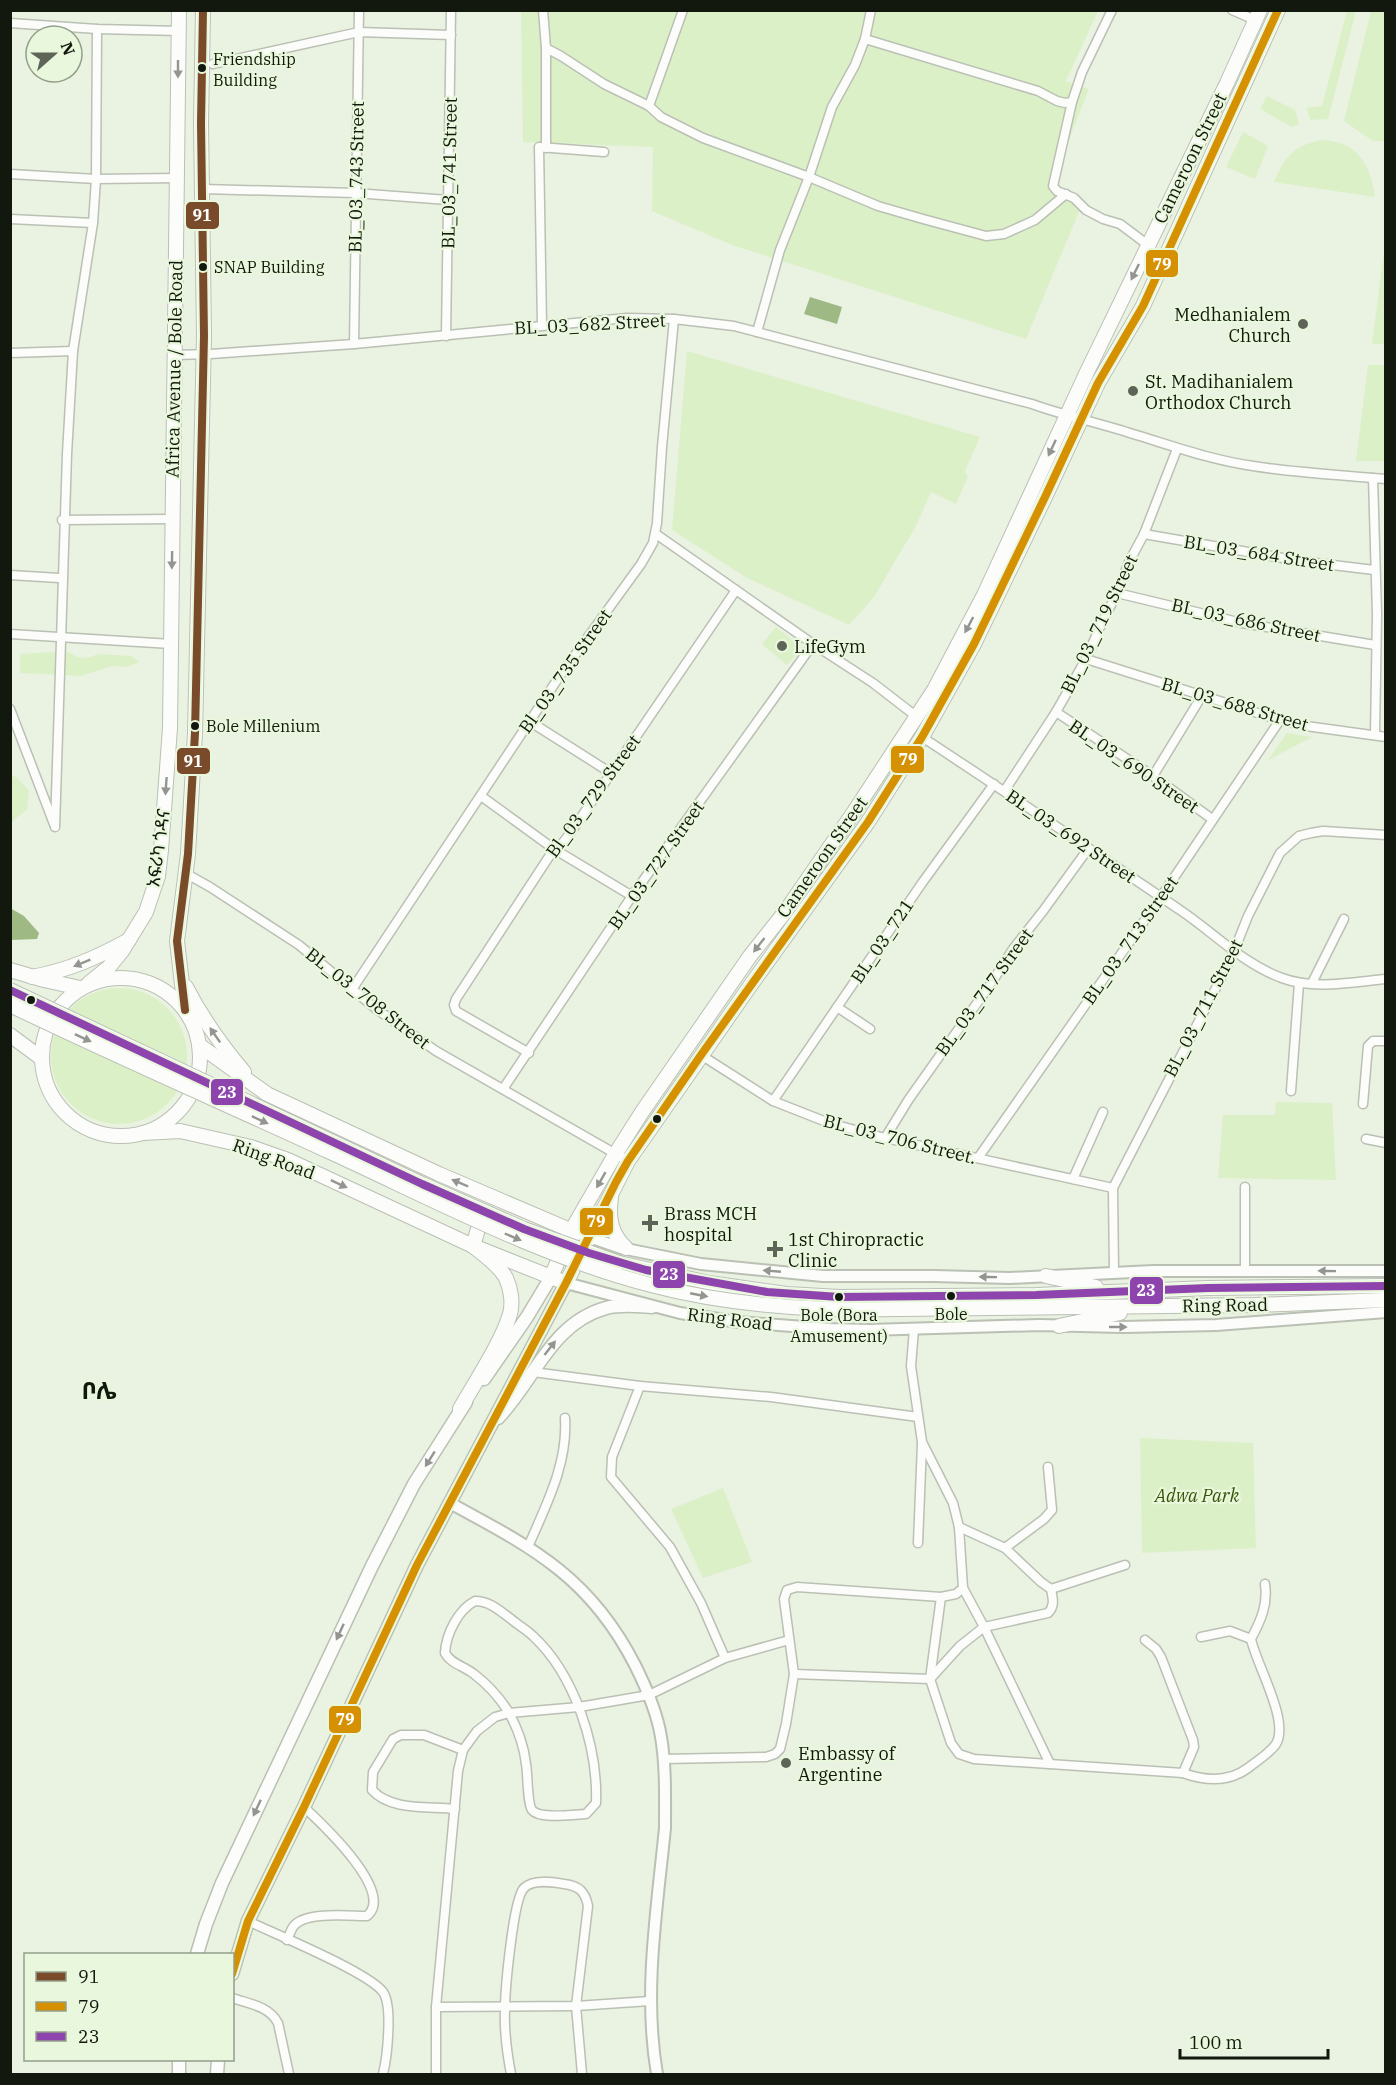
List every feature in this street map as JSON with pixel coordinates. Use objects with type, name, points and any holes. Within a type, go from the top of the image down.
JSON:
[{"type":"main road","name":"Africa Avenue / Bole Road","points":[[170,728],[179,10]]},
{"type":"main road","name":"Africa Avenue / Bole Road","points":[[195,733],[203,354],[201,115],[203,10]]},
{"type":"main road","name":"Cameroon Street","points":[[550,1277],[571,1231],[622,1157],[655,1122],[868,822],[922,737],[974,644],[1098,383],[1143,306],[1278,10]]},
{"type":"main road","name":"Cameroon Street","points":[[566,1283],[616,1182],[622,1157],[642,1112],[737,975],[785,912],[934,690],[984,595],[1066,416],[1227,84],[1257,15]]},
{"type":"main road","points":[[1227,84],[1240,92]]},
{"type":"main road","name":"አፍሪካ ጎዳና","points":[[84,985],[109,967],[122,951],[146,912],[158,876],[170,728]]},
{"type":"main road","name":"አፍሪካ ጎዳና","points":[[185,1010],[177,940],[192,803],[195,733]]},
{"type":"main road","points":[[854,812],[868,822]]},
{"type":"main road","points":[[32,977],[74,967],[129,939]]},
{"type":"main road","points":[[10,970],[32,977],[84,985]]},
{"type":"main road","points":[[109,977],[131,977],[152,983],[170,994],[185,1010],[194,1027],[199,1045],[200,1064],[196,1083],[188,1100],[161,1126],[144,1133],[123,1137],[98,1133],[75,1122],[57,1104],[45,1082],[41,1058],[43,1037],[51,1017],[63,1000],[84,985],[109,977]]},
{"type":"main road","points":[[182,979],[199,1012],[225,1050],[267,1094]]},
{"type":"main road","name":"Ring Road","points":[[10,990],[422,1184],[524,1229],[619,1263],[700,1281],[787,1294],[839,1297],[1037,1301],[1146,1307],[1320,1304],[1386,1300]]},
{"type":"main road","name":"Ring Road","points":[[10,1005],[514,1238],[617,1275],[659,1287],[731,1300],[822,1310],[1037,1301],[1127,1292],[1208,1288],[1386,1286]]},
{"type":"main road","points":[[10,1035],[41,1058]]},
{"type":"main road","name":"Ring Road","points":[[199,1045],[267,1094],[488,1195],[589,1237]]},
{"type":"main road","points":[[642,1112],[655,1122]]},
{"type":"main road","name":"Ring Road","points":[[144,1133],[180,1131],[251,1147],[288,1160],[473,1246],[566,1283]]},
{"type":"main road","points":[[616,1182],[610,1219],[615,1235],[626,1248]]},
{"type":"main road","points":[[197,1953],[222,1883],[372,1566],[414,1484],[502,1334],[510,1313],[512,1297],[506,1277],[493,1262],[473,1246],[488,1195]]},
{"type":"main road","points":[[1046,1276],[1127,1292]]},
{"type":"main road","points":[[460,1409],[527,1317],[550,1277]]},
{"type":"main road","points":[[234,1967],[248,1921],[417,1565],[566,1283]]},
{"type":"main road","points":[[489,1427],[510,1406],[549,1349],[566,1330],[584,1317],[606,1308],[652,1307]]},
{"type":"main road","points":[[1059,1326],[1146,1307]]},
{"type":"street","name":"BL_03_743 Street","points":[[354,344],[359,10]]},
{"type":"street","name":"BL_03_741 Street","points":[[446,336],[451,10]]},
{"type":"street","points":[[543,10],[546,48],[546,148]]},
{"type":"street","points":[[649,106],[683,10]]},
{"type":"street","points":[[757,332],[780,250],[809,177],[832,107],[866,39],[871,10]]},
{"type":"street","points":[[1112,10],[1082,72],[1072,102],[1053,186],[1058,191],[1074,198],[1086,210],[1102,219],[1120,224],[1148,245]]},
{"type":"street","points":[[1232,10],[1257,15]]},
{"type":"street","points":[[10,23],[97,29],[179,31]]},
{"type":"street","points":[[55,827],[67,454],[73,351],[93,223],[96,178],[97,29]]},
{"type":"street","points":[[213,64],[359,32],[451,35]]},
{"type":"street","points":[[866,39],[1038,91],[1057,101],[1072,102]]},
{"type":"street","points":[[546,48],[604,84],[649,106],[661,117],[703,138],[809,177],[878,206],[986,236],[1004,234],[1035,220],[1066,194]]},
{"type":"street","points":[[542,325],[539,147],[604,152]]},
{"type":"street","points":[[10,174],[96,178],[177,178]]},
{"type":"street","points":[[203,189],[355,194],[448,200]]},
{"type":"street","points":[[10,219],[93,223]]},
{"type":"street","name":"BL_03_682 Street","points":[[174,355],[354,344],[627,318],[674,319],[734,326],[1032,404],[1066,416],[1132,433],[1177,449],[1253,466],[1386,479]]},
{"type":"street","name":"Bl_03_735 Street","points":[[352,988],[482,796],[529,721],[641,564],[653,543],[656,534],[674,319]]},
{"type":"street","points":[[10,353],[73,351]]},
{"type":"street","name":"BL_03_719 Street","points":[[1005,790],[1056,712],[1086,659],[1118,592],[1129,562],[1144,534],[1177,449]]},
{"type":"street","points":[[1373,478],[1377,614],[1375,735]]},
{"type":"street","points":[[55,827],[62,519]]},
{"type":"street","points":[[62,519],[172,519]]},
{"type":"street","points":[[57,638],[62,519]]},
{"type":"street","points":[[656,534],[813,644],[873,683],[917,717]]},
{"type":"street","name":"BL_03_684 Street","points":[[1144,534],[1300,561],[1374,570]]},
{"type":"street","points":[[10,574],[59,578]]},
{"type":"street","name":"Bl_03_729 Street","points":[[529,1053],[456,1011],[454,1005],[456,999],[554,849],[561,845],[567,837],[736,590]]},
{"type":"street","name":"BL_03_686 Street","points":[[1118,592],[1242,623],[1375,645]]},
{"type":"street","points":[[10,634],[171,644]]},
{"type":"street","name":"BL_03_727 Street","points":[[503,1089],[632,896],[813,644]]},
{"type":"street","name":"BL_03_688 Street","points":[[1086,659],[1280,720],[1306,726],[1386,737]]},
{"type":"street","points":[[1153,776],[1203,694]]},
{"type":"street","points":[[10,709],[55,827]]},
{"type":"street","name":"BL_03_690 Street","points":[[1056,712],[1153,776],[1212,819]]},
{"type":"street","name":"BL_03_713 Street","points":[[978,1158],[1161,897],[1280,720]]},
{"type":"street","points":[[529,721],[611,773]]},
{"type":"street","name":"BL_03_692 Street","points":[[922,737],[1005,790],[1088,849],[1200,923],[1234,951],[1265,970],[1299,983],[1386,979]]},
{"type":"street","name":"BL_03_721","points":[[773,1101],[922,883],[994,784]]},
{"type":"street","points":[[482,796],[554,849],[632,896]]},
{"type":"street","name":"BL_03_711 Street","points":[[1114,1273],[1113,1188],[1234,951],[1248,916],[1280,853],[1299,836],[1323,831],[1386,835]]},
{"type":"street","name":"BL_03_717 Street","points":[[885,1138],[909,1099],[1013,949],[1088,849]]},
{"type":"street","name":"BL_03_708 Street","points":[[185,873],[217,891],[299,945],[375,1008],[436,1051],[622,1157]]},
{"type":"street","points":[[1312,983],[1344,919]]},
{"type":"street","points":[[1291,1091],[1299,983]]},
{"type":"street","points":[[837,1007],[870,1029]]},
{"type":"street","points":[[1363,1104],[1368,1046],[1373,1041],[1386,1041]]},
{"type":"street","name":"BL_03_706 Street.","points":[[701,1055],[773,1101],[829,1123],[885,1138],[1113,1188]]},
{"type":"street","points":[[1073,1179],[1103,1112]]},
{"type":"street","points":[[1366,1139],[1386,1143]]},
{"type":"street","points":[[1245,1187],[1245,1270]]},
{"type":"street","name":"Ring Road","points":[[589,1237],[626,1248],[702,1264],[823,1276],[934,1275],[1010,1278],[1245,1270],[1386,1271]]},
{"type":"street","name":"Ring Road","points":[[566,1283],[652,1307],[728,1320],[857,1330],[1216,1325],[1386,1312]]},
{"type":"street","points":[[914,1329],[911,1366],[922,1442],[918,1543]]},
{"type":"street","points":[[533,1372],[640,1386],[771,1397],[918,1417]]},
{"type":"street","points":[[640,1386],[612,1457],[611,1477],[670,1547],[701,1603],[724,1658]]},
{"type":"street","points":[[528,1546],[563,1458],[567,1438],[565,1418]]},
{"type":"street","points":[[922,1442],[952,1503],[959,1527],[963,1588],[1050,1764]]},
{"type":"street","points":[[1005,1548],[1044,1519],[1052,1510],[1048,1467]]},
{"type":"street","points":[[450,1503],[528,1546],[568,1576],[588,1595],[607,1618],[628,1651],[649,1695],[661,1736],[665,1828],[650,2001],[652,2045],[657,2074]]},
{"type":"street","points":[[794,1674],[930,1679],[960,1646],[984,1627],[1048,1613],[1052,1609],[1051,1589],[1005,1548],[959,1527]]},
{"type":"street","points":[[1051,1589],[1125,1565]]},
{"type":"street","points":[[941,1597],[930,1679],[951,1743],[959,1754],[974,1759],[1183,1773],[1201,1779],[1232,1777],[1243,1772],[1276,1744],[1280,1731],[1277,1715],[1251,1638],[1266,1604],[1265,1584]]},
{"type":"street","points":[[663,1759],[766,1757],[775,1754],[780,1749],[794,1674],[784,1599],[787,1590],[797,1587],[941,1597],[956,1593],[963,1588]]},
{"type":"street","points":[[475,1601],[482,1601],[495,1607],[534,1636],[558,1668],[579,1707],[595,1769],[596,1803],[586,1814],[557,1816],[538,1814],[532,1810],[521,1740],[509,1713],[487,1685],[473,1673],[449,1660],[445,1653],[450,1633],[461,1613],[475,1601]]},
{"type":"street","points":[[1201,1637],[1230,1630],[1251,1638]]},
{"type":"street","points":[[436,2074],[436,2007],[458,1771],[464,1750],[477,1731],[495,1717],[509,1713],[579,1707],[649,1695],[724,1658],[789,1640]]},
{"type":"street","points":[[1145,1640],[1156,1649],[1161,1657],[1193,1740],[1194,1747],[1183,1773]]},
{"type":"street","points":[[454,1809],[392,1803],[379,1797],[372,1790],[373,1772],[393,1739],[400,1735],[424,1736],[464,1750]]},
{"type":"street","points":[[287,1940],[294,1926],[301,1920],[314,1917],[367,1916],[372,1911],[373,1893],[369,1882],[343,1847],[304,1807]]},
{"type":"street","points":[[511,2074],[505,2008],[519,1894],[526,1886],[541,1882],[574,1886],[586,1896],[588,1906],[576,2007],[582,2074]]},
{"type":"street","points":[[248,1921],[357,1974],[383,1992],[388,2008],[383,2074]]},
{"type":"street","points":[[234,1999],[263,2008],[275,2017],[290,2074]]},
{"type":"street","points":[[436,2007],[576,2007],[650,2001]]},
{"type":"green space","points":[[521,11],[1098,11],[1066,81],[1089,89],[1049,191],[1081,207],[1026,339],[732,245],[652,211],[653,147],[523,142]]},
{"type":"green space","points":[[1347,11],[1356,11],[1328,119],[1310,120],[1307,108],[1322,106]]},
{"type":"green space","points":[[1371,11],[1385,11],[1385,141],[1373,141],[1344,121]]},
{"type":"green space","points":[[1267,96],[1295,110],[1299,124],[1292,127],[1260,109]]},
{"type":"green space","points":[[1243,132],[1268,146],[1255,179],[1226,167]]},
{"type":"green space","points":[[1322,140],[1345,145],[1360,157],[1370,175],[1375,197],[1274,182],[1291,154],[1304,145]]},
{"type":"green space","points":[[1385,244],[1385,344],[1372,344]]},
{"type":"green space","points":[[687,351],[980,437],[965,471],[968,477],[956,504],[931,492],[916,526],[874,597],[849,625],[747,578],[672,530]]},
{"type":"green space","points":[[1368,365],[1385,365],[1385,461],[1356,461]]},
{"type":"green space","name":"LifeGym","points":[[776,627],[802,648],[787,665],[762,644]]},
{"type":"green space","points":[[66,651],[77,657],[88,658],[98,654],[131,656],[140,662],[127,667],[112,666],[81,676],[20,673],[20,654]]},
{"type":"green space","points":[[1287,733],[1312,737],[1268,760]]},
{"type":"green space","points":[[11,776],[17,777],[29,791],[27,809],[13,821],[11,821]]},
{"type":"green space","points":[[119,988],[145,993],[157,999],[167,1008],[176,1018],[182,1030],[187,1056],[182,1082],[176,1094],[167,1104],[157,1113],[145,1119],[119,1124],[93,1119],[81,1113],[71,1104],[62,1094],[56,1082],[51,1056],[56,1030],[62,1018],[71,1008],[81,999],[93,993]]},
{"type":"green space","points":[[1276,1102],[1332,1103],[1336,1180],[1218,1178],[1223,1115],[1275,1115]]},
{"type":"green space","name":"Adwa Park","points":[[1140,1438],[1253,1443],[1256,1548],[1142,1553]]},
{"type":"green space","points":[[723,1488],[752,1562],[703,1578],[671,1509]]},
{"type":"shaded area","points":[[810,297],[842,307],[837,324],[804,314]]},
{"type":"shaded area","points":[[10,908],[24,916],[39,933],[37,939],[11,940]]},
{"type":"transit line","name":"91","points":[[185,1010],[177,941],[188,854],[195,733],[204,336],[201,123],[203,10]]},
{"type":"transit line","name":"79","points":[[234,1967],[248,1921],[417,1565],[566,1283],[616,1182],[701,1055],[868,822],[922,737],[974,644],[1098,383],[1143,306],[1278,10]]},
{"type":"transit line","name":"23","points":[[10,990],[422,1184],[524,1229],[589,1253],[646,1270],[767,1292],[839,1297],[1036,1295],[1208,1288],[1386,1286]]},
{"type":"place","name":"Friendship Building","points":[[202,68]]},
{"type":"place","name":"SNAP Building","points":[[203,267]]},
{"type":"place","name":"Medhanialem Church","points":[[1303,324]]},
{"type":"place","name":"St. Madihanialem Orthodox Church","points":[[1133,391]]},
{"type":"place","name":"LifeGym","points":[[782,646]]},
{"type":"place","name":"Bole Millenium","points":[[195,726]]},
{"type":"place","name":"Brass MCH hospital","points":[[650,1223]]},
{"type":"place","name":"1st Chiropractic Clinic","points":[[775,1249]]},
{"type":"place","name":"Bole","points":[[951,1296]]},
{"type":"place","name":"Bole (Bora Amusement)","points":[[839,1297]]},
{"type":"place","name":"Embassy of Argentine","points":[[786,1763]]},
{"type":"district","name":"ቦሌ","points":[[99,1390]]}]
